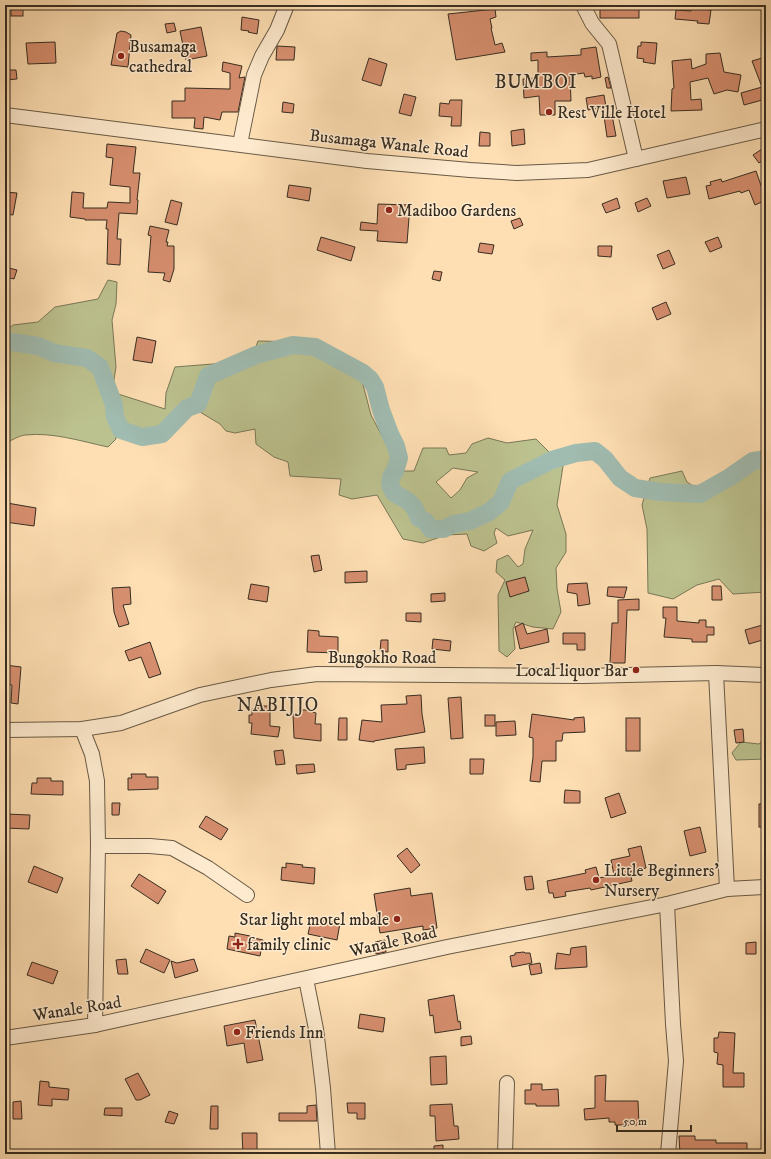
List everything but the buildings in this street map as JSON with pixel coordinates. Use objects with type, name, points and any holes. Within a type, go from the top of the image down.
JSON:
[{"type":"street","points":[[240,144],[254,76],[262,56],[277,30],[287,5]]},
{"type":"street","points":[[582,5],[592,23],[609,44],[636,158]]},
{"type":"street","name":"Busamaga Wanale Road","points":[[5,115],[367,161],[517,173],[588,170],[766,129]]},
{"type":"street","points":[[716,673],[727,889]]},
{"type":"street","name":"Bungokho Road","points":[[5,730],[82,729],[121,723],[200,695],[271,680],[317,674],[583,676],[716,673],[766,675]]},
{"type":"street","points":[[82,729],[92,754],[97,781],[98,846],[95,1025]]},
{"type":"street","points":[[98,846],[150,846],[172,848],[208,868],[247,895]]},
{"type":"street","name":"Wanale Road","points":[[5,1038],[95,1025],[447,947],[667,904],[727,889],[766,887]]},
{"type":"street","points":[[667,904],[676,1061],[668,1154]]},
{"type":"street","points":[[306,979],[316,1029],[323,1088],[328,1154]]},
{"type":"street","points":[[505,1154],[507,1083]]},
{"type":"green space","points":[[108,280],[117,282],[116,304],[112,320],[116,367],[112,392],[165,409],[166,393],[175,367],[225,363],[250,363],[258,341],[305,342],[319,345],[342,356],[361,377],[371,415],[400,471],[414,471],[423,448],[446,448],[449,455],[466,453],[472,444],[488,438],[507,443],[536,439],[563,466],[557,505],[566,534],[566,552],[556,568],[557,589],[561,612],[553,629],[533,627],[516,622],[513,629],[515,649],[507,657],[499,651],[498,595],[505,580],[496,572],[497,560],[508,555],[518,567],[523,564],[525,549],[533,530],[508,536],[496,528],[494,533],[497,543],[484,551],[471,546],[467,534],[446,535],[423,543],[403,539],[377,495],[352,499],[339,495],[341,479],[290,476],[288,462],[274,457],[256,444],[255,429],[235,433],[226,431],[220,424],[200,412],[187,413],[174,429],[162,438],[149,440],[128,438],[123,424],[110,407],[116,439],[108,447],[66,438],[35,434],[22,436],[5,444],[5,331],[13,325],[38,322],[55,307],[98,299]],"holes":[[[453,468],[478,472],[467,478],[460,490],[451,498],[436,482]]]},
{"type":"green space","points":[[764,454],[766,455],[766,592],[733,594],[719,579],[697,585],[673,599],[648,593],[647,529],[642,505],[650,478],[682,471],[687,482],[698,489],[742,477]]},
{"type":"green space","points":[[766,738],[766,759],[736,760],[732,753],[741,742],[759,744]]},
{"type":"waterway","points":[[5,341],[38,346],[54,353],[87,358],[100,367],[114,405],[115,417],[121,430],[142,437],[162,434],[187,408],[198,404],[208,376],[256,355],[293,345],[315,347],[363,373],[370,379],[375,387],[381,410],[396,446],[399,458],[395,471],[391,477],[390,485],[394,493],[408,501],[414,507],[419,518],[425,521],[431,529],[444,529],[453,524],[470,521],[489,512],[501,502],[510,481],[552,460],[576,453],[595,451],[605,459],[620,478],[635,488],[661,492],[700,494],[730,477],[753,461],[766,459]]},
{"type":"place","name":"Busamaga cathedral","points":[[121,56]]},
{"type":"place","name":"Rest Ville Hotel","points":[[549,112]]},
{"type":"place","name":"Madiboo Gardens","points":[[389,210]]},
{"type":"place","name":"Local liquor Bar","points":[[636,670]]},
{"type":"place","name":"Little Beginners' Nursery","points":[[596,880]]},
{"type":"place","name":"Star light motel mbale","points":[[397,919]]},
{"type":"place","name":"family clinic","points":[[238,944]]},
{"type":"place","name":"Friends Inn","points":[[237,1032]]},
{"type":"district","name":"BUMBOI","points":[[536,81]]},
{"type":"district","name":"NABIJJO","points":[[278,704]]}]
